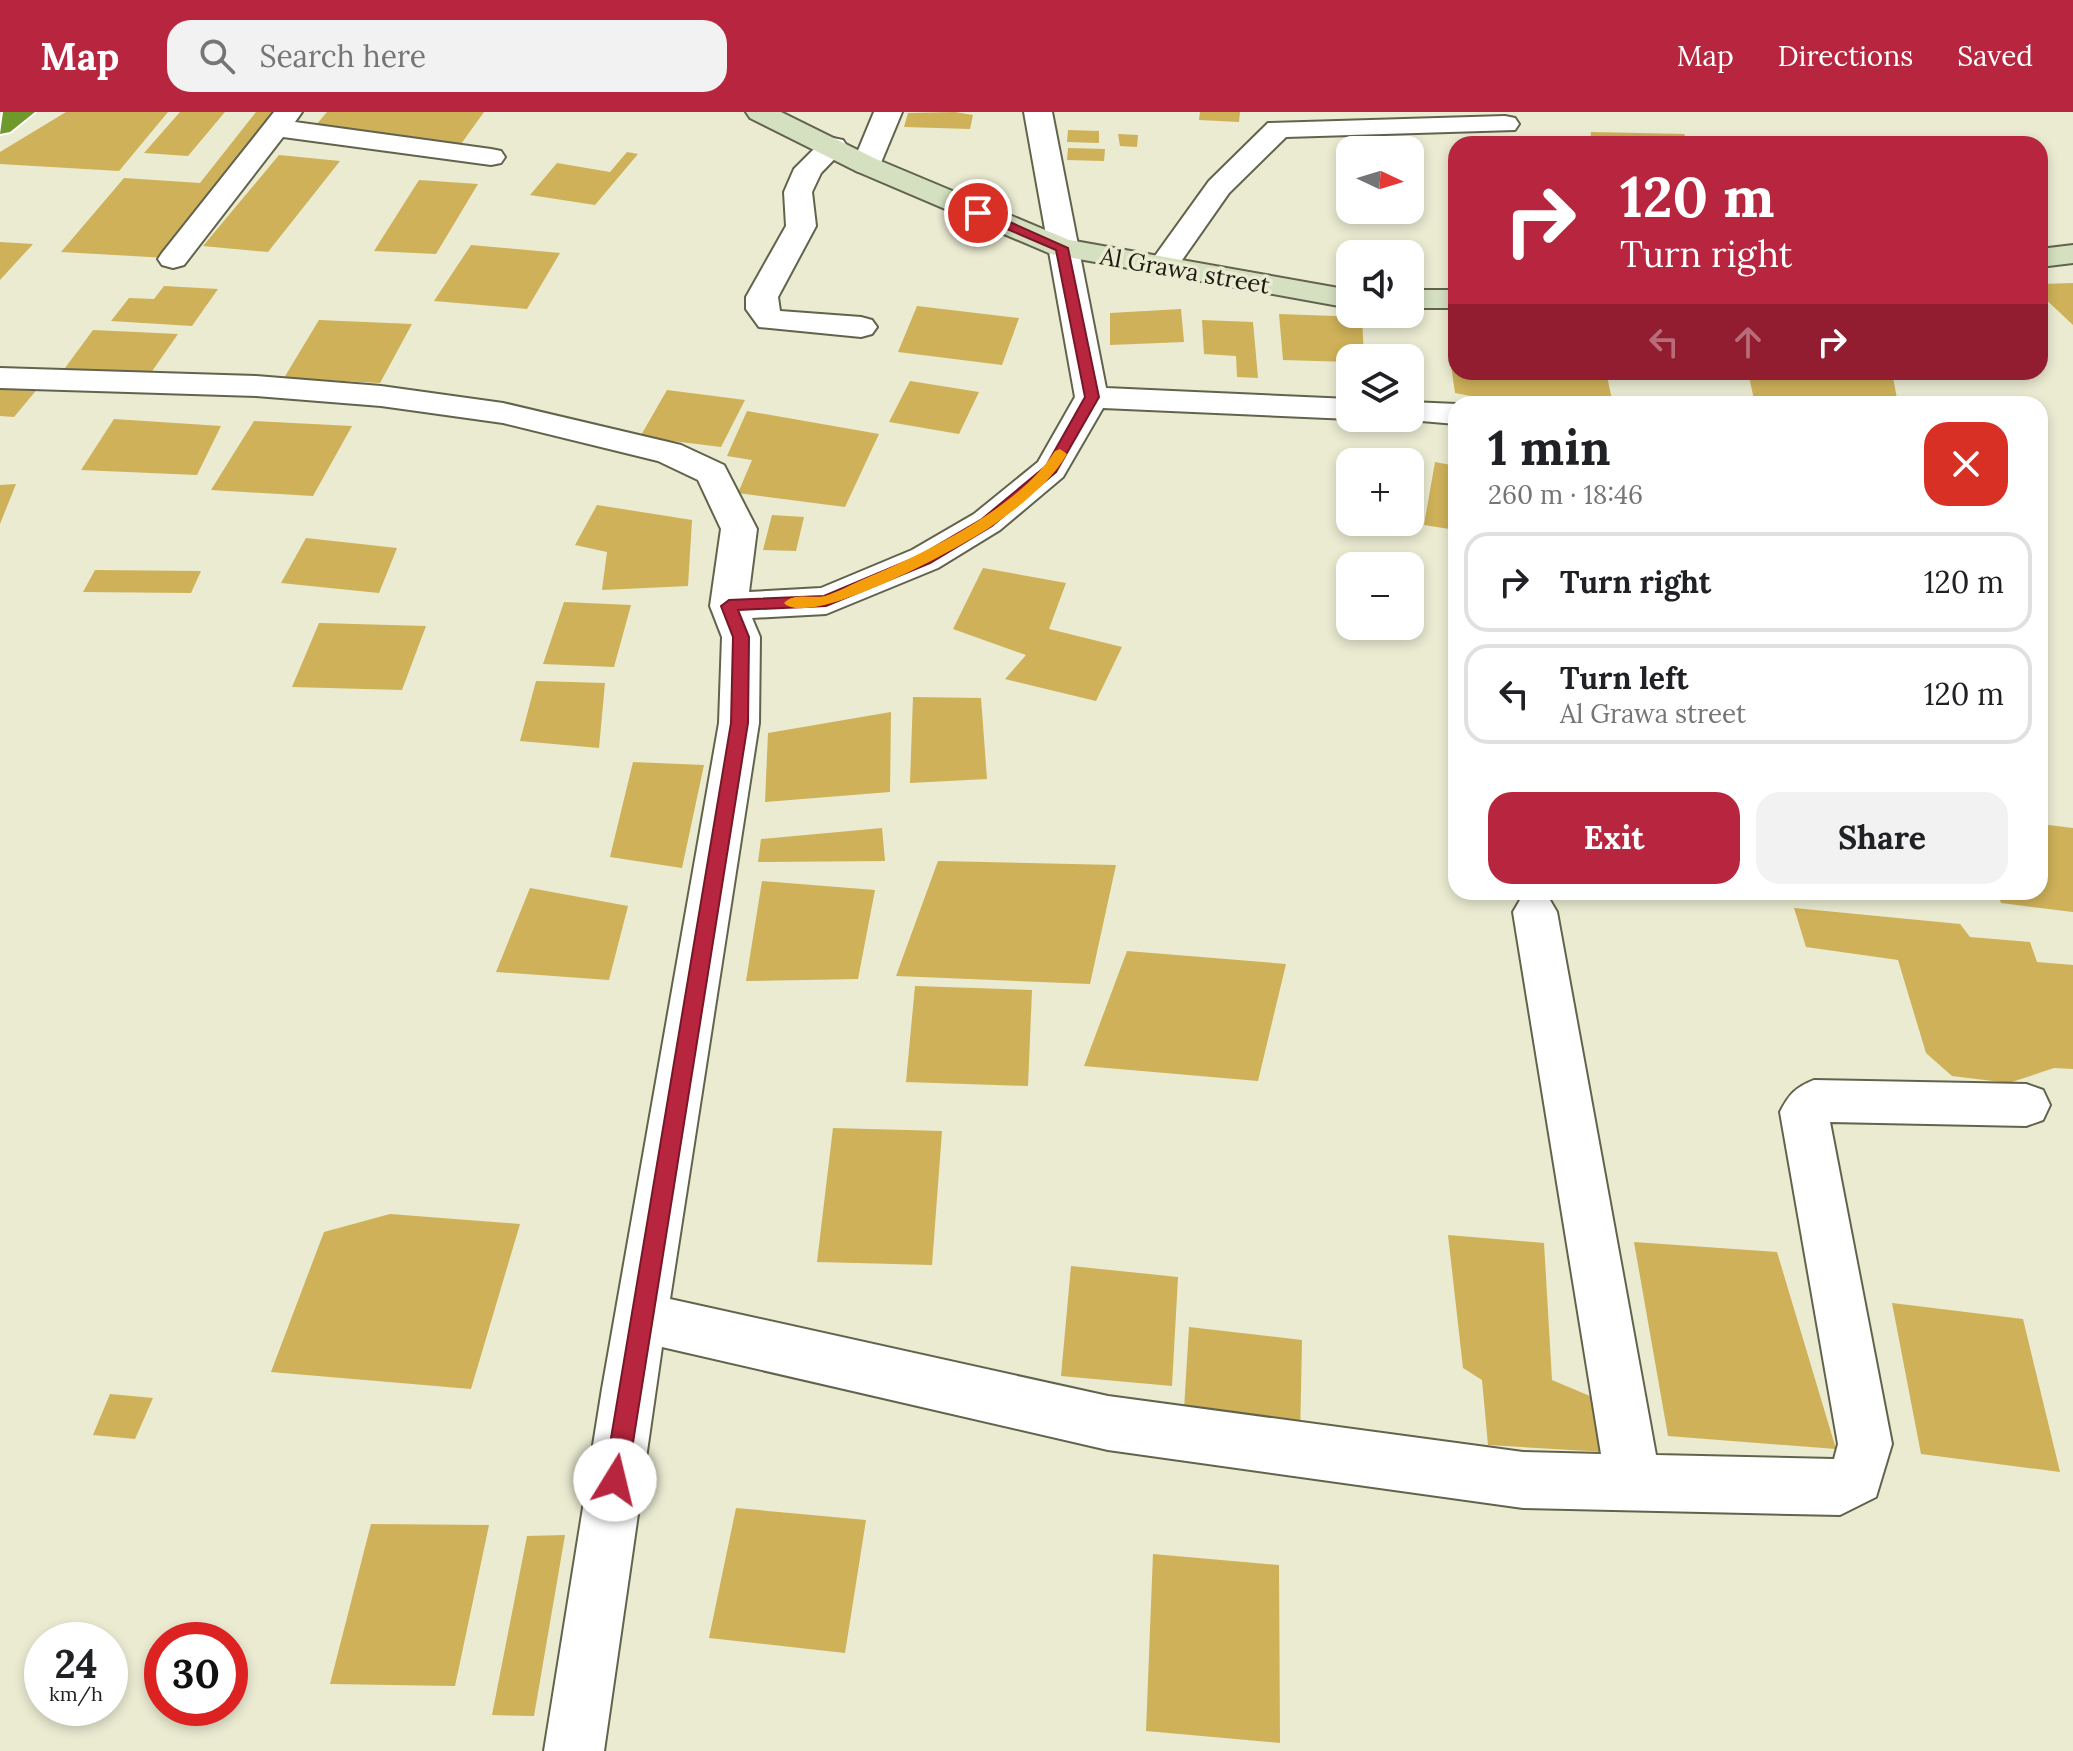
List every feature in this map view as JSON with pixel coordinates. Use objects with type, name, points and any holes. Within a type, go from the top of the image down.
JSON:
[{"type":"highway","points":[[0,126],[21,112]]},
{"type":"street","name":"Al Grawa street","points":[[760,112],[866,165],[1062,248],[1336,297]]},
{"type":"street","points":[[866,165],[888,112]]},
{"type":"street","points":[[729,606],[826,601],[925,559],[987,522],[1051,469],[1092,397],[1038,112]]},
{"type":"street","points":[[173,259],[281,120],[491,157]]},
{"type":"street","points":[[1162,267],[1219,187],[1278,129],[1505,124]]},
{"type":"street","points":[[833,146],[808,169],[798,192],[801,226],[762,297],[762,309],[770,320],[861,327]]},
{"type":"street","points":[[2048,257],[2073,254]]},
{"type":"street","points":[[1424,299],[1448,299]]},
{"type":"street","points":[[0,378],[256,386],[381,396],[503,413],[669,453],[712,473],[739,529],[729,606],[741,637],[739,723],[641,1317],[574,1751]]},
{"type":"street","points":[[1092,397],[1336,408]]},
{"type":"street","points":[[1424,413],[1448,414]]},
{"type":"street","points":[[1535,912],[1633,1482]]},
{"type":"street","points":[[641,1317],[1108,1423],[1523,1480],[1840,1487],[1857,1478],[1865,1444],[1804,1112],[1814,1101],[2026,1105]]},
{"type":"building","points":[[66,112],[168,112],[119,171],[0,164],[0,152]]},
{"type":"building","points":[[180,112],[225,112],[188,156],[144,153]]},
{"type":"building","points":[[256,112],[281,112],[168,258],[61,252],[124,178],[200,183]]},
{"type":"building","points":[[327,112],[484,112],[461,144],[311,131]]},
{"type":"building","points":[[955,112],[973,115],[970,129],[904,127],[908,113]]},
{"type":"building","points":[[1200,112],[1240,112],[1239,122],[1199,120]]},
{"type":"building","points":[[1068,130],[1099,131],[1099,143],[1067,142]]},
{"type":"building","points":[[1591,132],[1685,136],[1591,136]]},
{"type":"building","points":[[1118,134],[1138,135],[1137,147],[1120,146]]},
{"type":"building","points":[[1068,148],[1105,149],[1104,161],[1067,160]]},
{"type":"building","points":[[627,152],[638,154],[595,205],[530,195],[557,163],[610,172]]},
{"type":"building","points":[[279,155],[340,161],[268,252],[203,246]]},
{"type":"building","points":[[419,180],[478,184],[436,254],[374,251]]},
{"type":"building","points":[[0,242],[33,244],[0,280]]},
{"type":"building","points":[[471,245],[560,253],[527,309],[434,301]]},
{"type":"building","points":[[2073,283],[2073,325],[2048,302],[2048,284]]},
{"type":"building","points":[[164,286],[218,289],[192,326],[111,321],[129,298],[154,299]]},
{"type":"building","points":[[917,306],[1019,318],[1002,365],[898,352]]},
{"type":"building","points":[[1181,309],[1184,342],[1110,345],[1110,313]]},
{"type":"building","points":[[1279,314],[1336,316],[1336,328],[1363,328],[1363,344],[1336,344],[1336,362],[1283,360]]},
{"type":"building","points":[[319,320],[412,324],[380,383],[284,378]]},
{"type":"building","points":[[1202,320],[1253,322],[1258,378],[1237,377],[1236,356],[1204,354]]},
{"type":"building","points":[[93,330],[178,334],[148,377],[62,372]]},
{"type":"building","points":[[1453,380],[1608,380],[1611,396],[1471,396],[1455,393]]},
{"type":"building","points":[[1750,380],[1894,380],[1896,396],[1753,396]]},
{"type":"building","points":[[910,381],[979,392],[959,434],[889,422]]},
{"type":"building","points":[[0,386],[39,387],[14,417],[0,416]]},
{"type":"building","points":[[667,390],[745,400],[721,447],[640,437]]},
{"type":"building","points":[[747,411],[879,434],[845,507],[738,493],[752,460],[727,456]]},
{"type":"building","points":[[114,419],[221,426],[197,475],[81,470]]},
{"type":"building","points":[[254,421],[352,426],[313,496],[211,490]]},
{"type":"building","points":[[1435,462],[1448,464],[1448,529],[1424,525]]},
{"type":"building","points":[[16,484],[0,524],[0,485]]},
{"type":"building","points":[[597,505],[692,520],[688,586],[602,590],[607,552],[575,545]]},
{"type":"building","points":[[772,515],[804,517],[796,551],[763,550]]},
{"type":"building","points":[[306,538],[397,548],[379,593],[281,583]]},
{"type":"building","points":[[983,568],[1066,583],[1049,629],[1122,647],[1096,701],[1005,679],[1026,655],[953,629]]},
{"type":"building","points":[[95,570],[201,571],[191,593],[83,592]]},
{"type":"building","points":[[564,602],[631,605],[614,667],[543,664]]},
{"type":"building","points":[[319,623],[426,626],[402,690],[292,687]]},
{"type":"building","points":[[536,681],[605,683],[599,748],[520,741]]},
{"type":"building","points":[[913,697],[981,698],[987,779],[910,783]]},
{"type":"building","points":[[891,712],[890,792],[765,802],[768,733]]},
{"type":"building","points":[[633,762],[704,765],[682,868],[610,857]]},
{"type":"building","points":[[2048,825],[2073,828],[2073,912],[2001,903],[2000,900],[2048,900]]},
{"type":"building","points":[[882,828],[885,861],[758,862],[761,839]]},
{"type":"building","points":[[938,861],[1116,865],[1090,984],[896,976]]},
{"type":"building","points":[[762,881],[875,890],[858,979],[746,981]]},
{"type":"building","points":[[530,888],[628,906],[609,980],[496,972]]},
{"type":"building","points":[[1794,908],[1960,924],[1970,937],[2030,942],[2037,962],[2073,965],[2073,1069],[2054,1068],[2009,1083],[1952,1076],[1926,1053],[1898,960],[1806,947]]},
{"type":"building","points":[[1127,951],[1286,964],[1258,1081],[1084,1066]]},
{"type":"building","points":[[915,986],[1032,990],[1028,1086],[906,1082]]},
{"type":"building","points":[[833,1128],[942,1131],[932,1265],[817,1262]]},
{"type":"building","points":[[390,1214],[520,1224],[471,1389],[271,1372],[324,1232]]},
{"type":"building","points":[[1448,1235],[1544,1243],[1552,1380],[1597,1399],[1605,1452],[1488,1445],[1482,1380],[1463,1368]]},
{"type":"building","points":[[1634,1242],[1777,1252],[1836,1449],[1668,1436]]},
{"type":"building","points":[[1071,1266],[1178,1277],[1172,1386],[1061,1376]]},
{"type":"building","points":[[1892,1303],[2023,1319],[2060,1472],[1921,1454]]},
{"type":"building","points":[[1189,1327],[1302,1340],[1300,1440],[1183,1426]]},
{"type":"building","points":[[110,1394],[153,1398],[135,1439],[93,1435]]},
{"type":"building","points":[[736,1508],[866,1520],[845,1653],[709,1638]]},
{"type":"building","points":[[371,1524],[489,1525],[455,1686],[330,1684]]},
{"type":"building","points":[[565,1535],[534,1716],[492,1715],[527,1536]]},
{"type":"building","points":[[1153,1554],[1279,1565],[1280,1743],[1146,1731]]},
{"type":"slow traffic","points":[[792,603],[826,601],[925,559],[987,522],[1051,469],[1060,454]]},
{"type":"route","points":[[615,1480],[739,723],[741,637],[729,606],[826,601],[925,559],[987,522],[1051,469],[1092,397],[1074,320],[1062,248],[978,213]]}]
